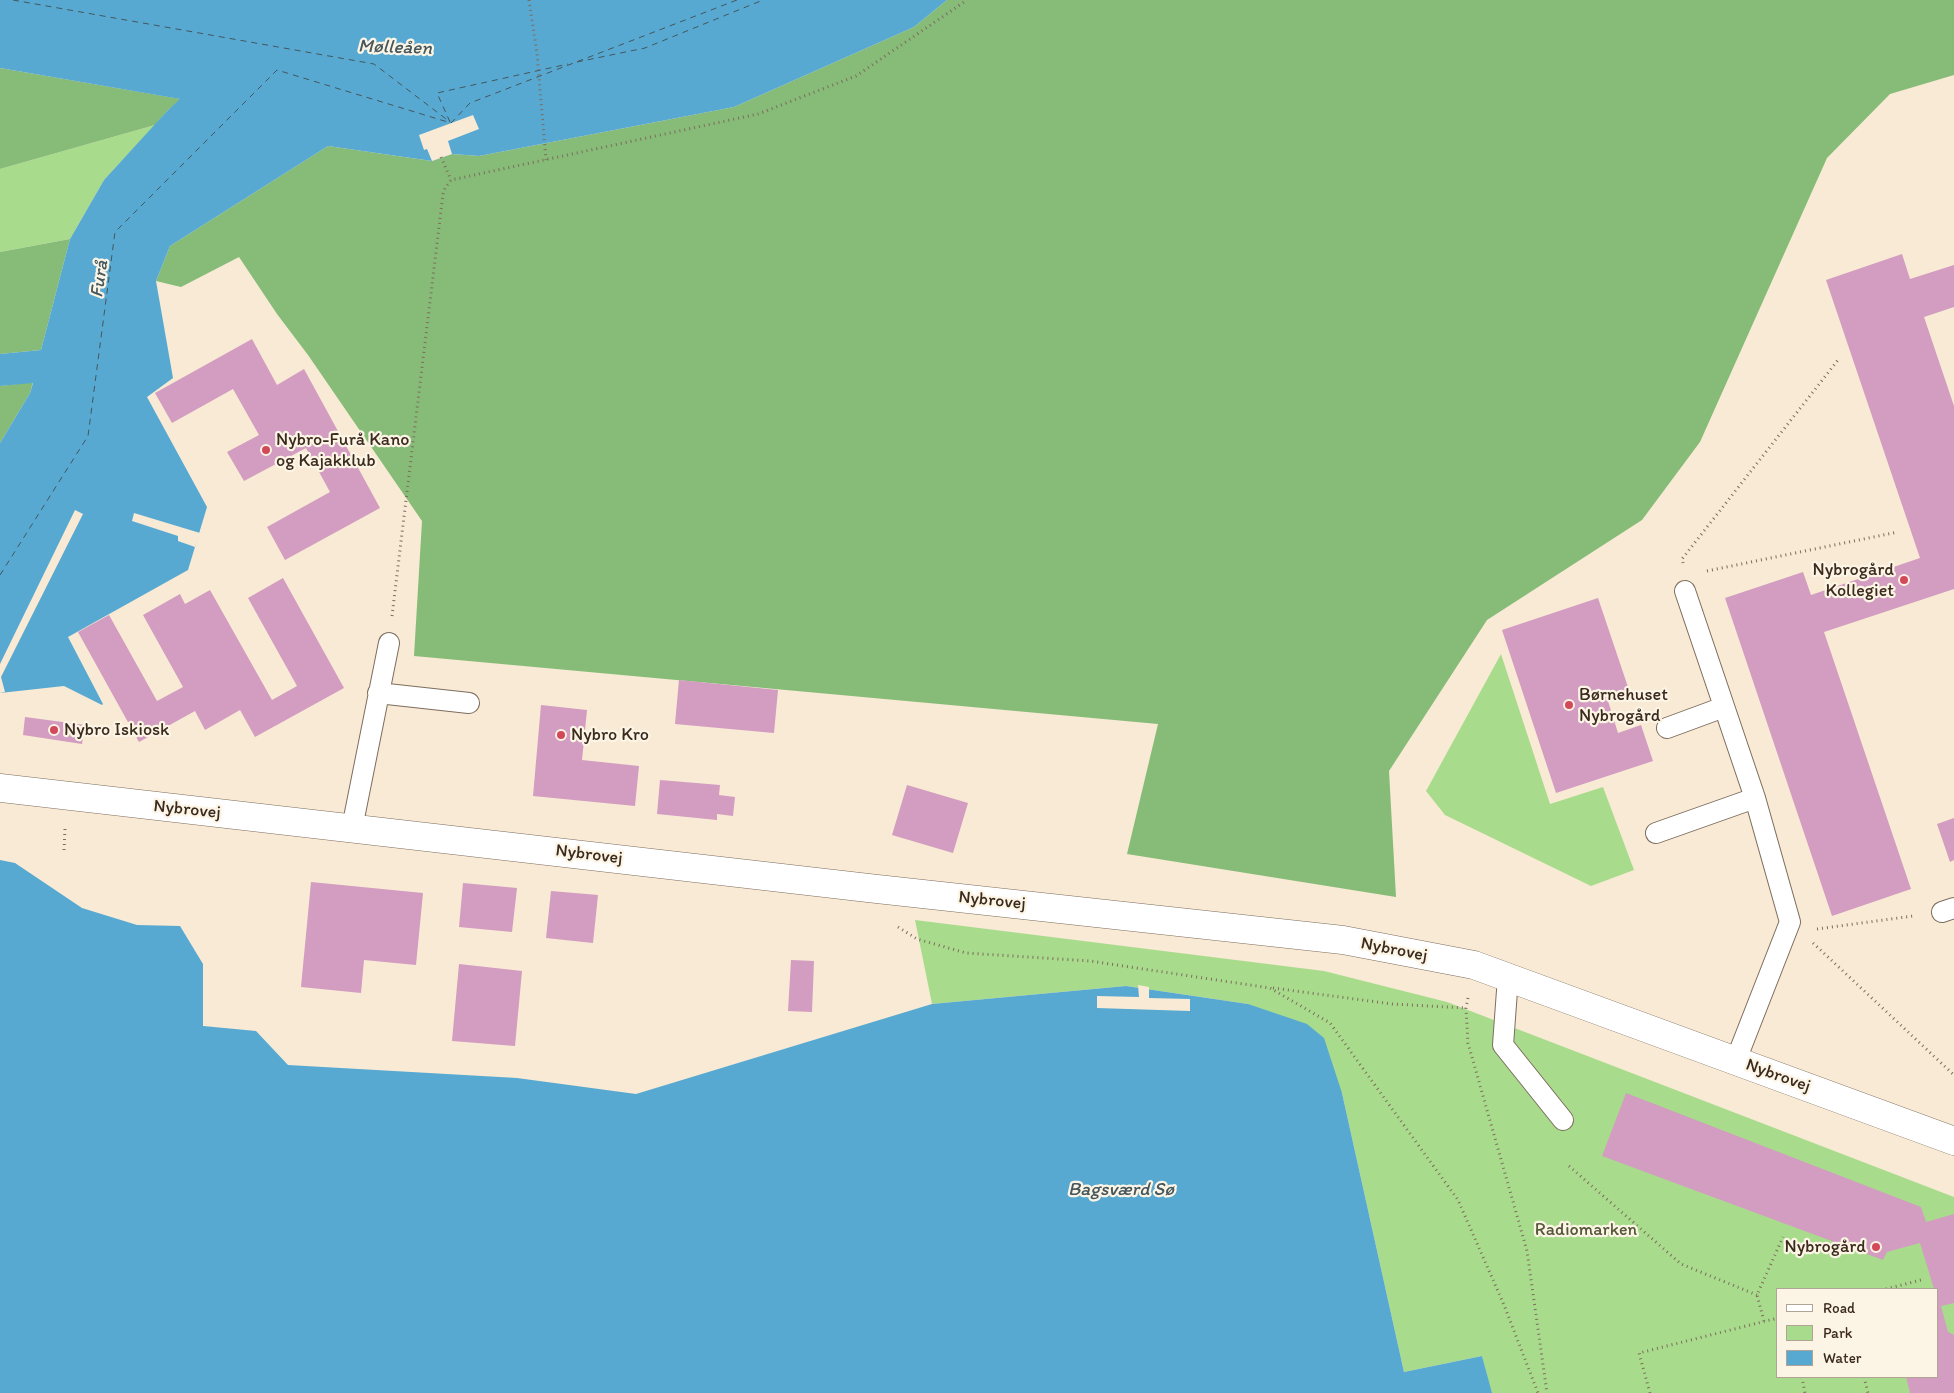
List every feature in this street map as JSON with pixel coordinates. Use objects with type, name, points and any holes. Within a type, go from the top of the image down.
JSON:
[{"type":"street","name":"Nybrovej","points":[[0,788],[877,889],[1343,940],[1474,965],[1954,1141]]},
{"type":"lane","points":[[1685,583],[1755,798],[1790,922],[1736,1060]]},
{"type":"lane","points":[[352,828],[389,643]]},
{"type":"lane","points":[[378,693],[469,704]]},
{"type":"lane","points":[[1667,728],[1724,707]]},
{"type":"lane","points":[[1656,833],[1755,798]]},
{"type":"lane","points":[[1508,977],[1503,1046],[1562,1120]]},
{"type":"path","points":[[529,0],[537,53],[546,160]]},
{"type":"path","points":[[389,643],[443,194],[451,180],[758,114],[856,76],[967,0]]},
{"type":"path","points":[[441,157],[451,180]]},
{"type":"path","points":[[1838,360],[1682,559],[1685,583],[1898,532]]},
{"type":"path","points":[[64,850],[65,829]]},
{"type":"path","points":[[877,889],[878,913],[917,939],[966,953],[1090,961],[1392,1004],[1466,1008]]},
{"type":"path","points":[[1790,922],[1816,929],[1948,910]]},
{"type":"path","points":[[1790,922],[1954,1075]]},
{"type":"path","points":[[1474,965],[1466,1008],[1468,1043],[1527,1251],[1548,1393]]},
{"type":"path","points":[[1270,988],[1330,1023],[1458,1200],[1504,1304],[1538,1393]]},
{"type":"path","points":[[1569,1166],[1681,1264],[1757,1295]]},
{"type":"path","points":[[1764,1321],[1757,1295],[1783,1237]]},
{"type":"path","points":[[1890,1288],[1921,1280]]},
{"type":"path","points":[[1650,1393],[1639,1354],[1776,1318]]},
{"type":"path","points":[[1802,1378],[1805,1393]]},
{"type":"path","points":[[1864,1378],[1868,1393]]},
{"type":"green space","points":[[947,0],[1954,0],[1954,75],[1890,94],[1827,158],[1700,442],[1642,520],[1487,620],[1389,771],[1396,897],[1127,854],[1158,724],[414,656],[422,521],[308,355],[277,314],[239,257],[181,287],[156,281],[170,246],[328,146],[432,161],[452,154],[479,156],[734,107],[914,27]]},
{"type":"green space","points":[[0,68],[181,99],[155,125],[0,169]]},
{"type":"green space","points":[[155,125],[104,180],[70,239],[0,252],[0,169]]},
{"type":"green space","points":[[70,239],[41,350],[0,354],[0,252]]},
{"type":"green space","points":[[33,382],[30,393],[0,443],[0,386]]},
{"type":"green space","points":[[1501,654],[1550,804],[1603,787],[1634,870],[1591,886],[1445,815],[1426,791]]},
{"type":"green space","name":"Radiomarken","points":[[915,920],[1324,971],[1447,1002],[1954,1197],[1954,1393],[1491,1393],[1482,1356],[1404,1372],[1342,1093],[1248,1004],[1126,986],[932,1004]]},
{"type":"water","points":[[0,0],[947,0],[914,27],[734,107],[479,156],[452,154],[432,161],[328,146],[170,246],[156,281],[173,378],[147,397],[207,507],[188,570],[68,637],[102,705],[64,686],[0,693],[0,443],[30,393],[33,383],[0,386],[0,354],[41,350],[70,239],[104,180],[180,99],[0,68]]},
{"type":"water","name":"Bagsværd Sø","points":[[0,860],[15,863],[82,908],[137,925],[180,926],[203,964],[203,1026],[256,1031],[288,1065],[517,1078],[636,1094],[932,1004],[1126,986],[1248,1004],[1307,1024],[1324,1038],[1342,1093],[1404,1372],[1482,1356],[1492,1393],[0,1393]]},
{"type":"pier","points":[[473,115],[479,129],[448,141],[452,154],[432,161],[427,149],[424,150],[419,135]]},
{"type":"pier","points":[[75,510],[83,514],[1,677],[5,692],[0,693],[0,664]]},
{"type":"pier","points":[[134,513],[200,533],[195,547],[178,541],[178,536],[132,521]]},
{"type":"pier","points":[[1138,985],[1149,987],[1149,998],[1190,999],[1190,1011],[1097,1008],[1097,996],[1139,997]]},
{"type":"building","name":"Nybrogård Kollegiet","points":[[1902,254],[1910,279],[1954,265],[1954,307],[1924,317],[1954,406],[1954,589],[1824,632],[1911,889],[1832,916],[1725,598],[1803,572],[1811,595],[1920,558],[1826,280]]},
{"type":"building","name":"Nybro-Furå Kano og Kajakklub","points":[[252,339],[277,385],[304,369],[380,508],[285,560],[267,527],[330,492],[306,448],[244,481],[227,452],[259,435],[233,389],[172,423],[155,393]]},
{"type":"building","points":[[283,578],[344,688],[255,737],[240,710],[205,730],[195,711],[139,742],[78,632],[109,615],[157,701],[183,687],[143,615],[180,594],[185,604],[210,590],[272,700],[297,686],[248,598]]},
{"type":"building","points":[[1598,598],[1630,693],[1608,701],[1618,733],[1641,725],[1653,761],[1556,793],[1502,630]]},
{"type":"building","points":[[679,680],[778,690],[774,733],[675,724]]},
{"type":"building","name":"Nybro Kro","points":[[541,705],[587,710],[582,760],[639,766],[635,806],[533,796]]},
{"type":"building","name":"Nybro Iskiosk","points":[[25,717],[85,725],[82,744],[23,735]]},
{"type":"building","points":[[660,780],[720,785],[719,795],[735,797],[733,816],[717,814],[717,820],[657,814]]},
{"type":"building","points":[[907,785],[968,803],[953,853],[892,835]]},
{"type":"building","points":[[1954,818],[1954,860],[1950,862],[1937,824]]},
{"type":"building","points":[[311,882],[423,893],[416,965],[364,960],[361,993],[301,987]]},
{"type":"building","points":[[463,883],[517,888],[512,932],[459,927]]},
{"type":"building","points":[[551,891],[598,895],[593,943],[546,938]]},
{"type":"building","points":[[791,960],[814,961],[812,1012],[788,1011]]},
{"type":"building","points":[[459,964],[522,971],[515,1046],[452,1041]]},
{"type":"building","name":"Nybrogård","points":[[1626,1093],[1921,1207],[1926,1222],[1954,1214],[1954,1303],[1941,1306],[1948,1332],[1954,1335],[1954,1393],[1910,1393],[1906,1378],[1939,1378],[1939,1288],[1934,1288],[1920,1243],[1887,1252],[1883,1260],[1602,1156]]},
{"type":"ferry route","points":[[13,0],[374,64],[450,122]]},
{"type":"ferry route","points":[[0,575],[88,436],[115,232],[277,70],[451,123],[470,103],[737,0]]},
{"type":"ferry route","points":[[577,62],[645,48],[763,0]]},
{"type":"ferry route","points":[[450,122],[437,93],[568,64]]},
{"type":"place","name":"Nybro-Furå Kano og Kajakklub","points":[[266,450]]},
{"type":"place","name":"Nybrogård Kollegiet","points":[[1904,580]]},
{"type":"place","name":"Børnehuset Nybrogård","points":[[1569,705]]},
{"type":"place","name":"Nybro Iskiosk","points":[[54,730]]},
{"type":"place","name":"Nybro Kro","points":[[561,735]]},
{"type":"place","name":"Nybrogård","points":[[1876,1247]]},
{"type":"water label","name":"Mølleåen","points":[[395,48]]},
{"type":"water label","name":"Furå","points":[[100,279]]}]
